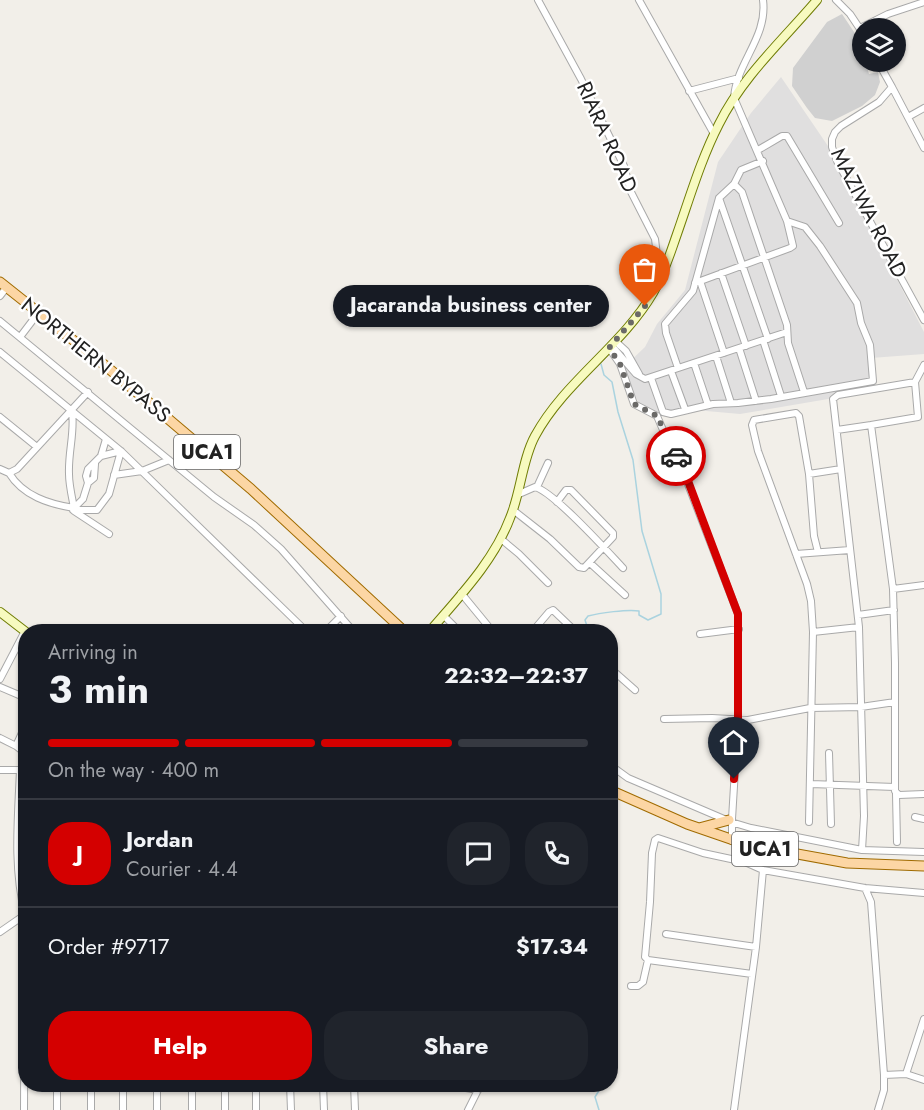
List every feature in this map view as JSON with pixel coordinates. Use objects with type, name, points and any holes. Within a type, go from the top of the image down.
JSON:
[{"type":"main road","points":[[436,624],[501,539],[519,494],[530,448],[536,434],[569,391],[645,306],[660,280],[714,134],[734,98],[817,0]]},
{"type":"main road","name":"NORTHERN BYPASS","points":[[3,284],[108,367],[251,489],[396,624]]},
{"type":"main road","points":[[0,612],[18,625]]},
{"type":"main road","name":"UCA1","points":[[618,794],[699,828],[748,845],[847,863],[924,866]]},
{"type":"main road","points":[[699,828],[730,821]]},
{"type":"street","name":"RIARA ROAD","points":[[538,0],[581,79],[624,166],[631,192],[655,239],[660,280]]},
{"type":"street","points":[[639,0],[714,134]]},
{"type":"street","points":[[698,282],[793,246],[788,221],[734,98],[739,78],[761,30],[764,14],[763,0]]},
{"type":"street","points":[[836,0],[852,19]]},
{"type":"street","points":[[881,18],[924,2]]},
{"type":"street","points":[[884,72],[924,148]]},
{"type":"street","points":[[689,91],[739,78]]},
{"type":"street","name":"MAZIWA ROAD","points":[[892,87],[871,108],[841,126],[832,139],[832,147],[837,161],[924,320]]},
{"type":"street","points":[[908,117],[924,108]]},
{"type":"street","points":[[758,150],[782,136],[787,136],[839,223]]},
{"type":"street","points":[[685,410],[665,324],[690,297],[698,282],[719,198],[734,184],[741,170],[763,161]]},
{"type":"street","points":[[734,184],[742,192],[765,257],[787,325],[790,352],[804,392]]},
{"type":"street","points":[[719,198],[743,265],[781,396]]},
{"type":"street","points":[[651,378],[663,412],[671,414],[708,405],[756,401],[871,382],[873,378],[871,348],[861,323],[857,303],[806,226],[788,221]]},
{"type":"street","points":[[721,273],[756,401]]},
{"type":"street","points":[[698,282],[724,353]]},
{"type":"street","points":[[0,296],[3,284]]},
{"type":"street","points":[[20,337],[39,312]]},
{"type":"street","points":[[0,321],[214,497],[243,516],[280,549],[348,624]]},
{"type":"street","points":[[612,345],[636,374],[643,379],[787,332]]},
{"type":"street","points":[[612,345],[634,404],[657,416],[683,469],[737,609],[739,629],[738,720],[730,821],[743,859]]},
{"type":"street","points":[[0,352],[121,451],[299,624]]},
{"type":"street","points":[[716,356],[731,403]]},
{"type":"street","points":[[694,363],[708,405]]},
{"type":"street","points":[[837,430],[918,417],[915,382],[924,365]]},
{"type":"street","points":[[862,850],[864,786],[859,627],[833,399],[838,395],[915,382]]},
{"type":"street","points":[[9,473],[17,469],[88,392]]},
{"type":"street","points":[[72,410],[74,424],[70,443],[69,475],[74,509],[109,534]]},
{"type":"street","points":[[809,822],[813,632],[809,593],[758,451],[752,421],[798,414],[809,474],[814,536],[818,552]]},
{"type":"street","points":[[0,417],[37,447]]},
{"type":"street","points":[[871,426],[893,589],[897,842]]},
{"type":"street","points":[[74,509],[83,499],[88,483],[88,469],[101,456],[106,439]]},
{"type":"street","points":[[101,456],[121,451]]},
{"type":"street","points":[[0,470],[9,473],[19,486],[42,500],[74,509],[92,511],[100,509],[109,494],[121,451]]},
{"type":"street","points":[[114,476],[142,471],[169,460]]},
{"type":"street","points":[[519,494],[537,487],[548,463]]},
{"type":"street","points":[[809,474],[842,469]]},
{"type":"street","points":[[537,487],[557,502],[623,568]]},
{"type":"street","points":[[513,510],[550,539],[579,567],[585,568],[614,533],[569,490],[566,490],[557,502]]},
{"type":"street","points":[[501,539],[548,583]]},
{"type":"street","points":[[796,554],[850,550]]},
{"type":"street","points":[[590,563],[625,595]]},
{"type":"street","points":[[893,589],[924,585]]},
{"type":"street","points":[[461,593],[486,624]]},
{"type":"street","points":[[539,624],[553,610],[568,624]]},
{"type":"street","points":[[858,615],[894,610]]},
{"type":"street","points":[[333,624],[341,616]]},
{"type":"street","points":[[440,619],[448,624]]},
{"type":"street","points":[[813,632],[859,627]]},
{"type":"street","points":[[700,634],[739,629]]},
{"type":"street","points":[[0,679],[18,646]]},
{"type":"street","points":[[618,675],[635,690]]},
{"type":"street","points":[[0,687],[18,695]]},
{"type":"street","points":[[664,719],[748,720],[810,708],[861,707],[895,702]]},
{"type":"street","points":[[0,738],[16,746],[18,742]]},
{"type":"street","points":[[829,753],[831,824]]},
{"type":"street","points":[[0,770],[18,770]]},
{"type":"street","points":[[618,771],[628,778],[751,828],[862,850],[924,852]]},
{"type":"street","points":[[811,784],[864,786],[924,794]]},
{"type":"street","points":[[18,813],[18,854]]},
{"type":"street","points":[[915,817],[924,819]]},
{"type":"street","points":[[631,986],[642,985],[648,960],[645,957],[652,853],[655,840],[658,838],[703,853],[743,859],[763,870],[865,888],[924,893]]},
{"type":"street","points":[[743,859],[748,845]]},
{"type":"street","points":[[734,1110],[756,947],[763,870]]},
{"type":"street","points":[[865,888],[871,902],[884,1075],[884,1090],[878,1110]]},
{"type":"street","points":[[0,932],[18,919]]},
{"type":"street","points":[[666,934],[756,947]]},
{"type":"street","points":[[648,960],[752,975]]},
{"type":"street","points":[[906,1074],[924,1019]]},
{"type":"street","points":[[884,1075],[906,1074],[924,1080]]},
{"type":"street","points":[[24,1092],[24,1110]]},
{"type":"street","points":[[57,1092],[57,1110]]},
{"type":"street","points":[[91,1092],[91,1110]]},
{"type":"street","points":[[123,1092],[123,1110]]},
{"type":"street","points":[[157,1092],[157,1110]]},
{"type":"street","points":[[192,1092],[192,1110]]},
{"type":"street","points":[[225,1092],[225,1110]]},
{"type":"street","points":[[256,1092],[256,1110]]},
{"type":"street","points":[[290,1092],[291,1110]]},
{"type":"street","points":[[323,1092],[324,1110]]},
{"type":"street","points":[[355,1092],[356,1110]]},
{"type":"street","points":[[468,1110],[477,1092]]},
{"type":"shaded area","points":[[842,14],[852,29],[852,72],[868,72],[869,74],[878,72],[880,82],[875,95],[862,106],[832,121],[815,118],[792,86],[793,68],[827,22]]},
{"type":"shaded area","points":[[781,77],[830,149],[924,332],[924,354],[871,358],[875,391],[740,414],[684,409],[645,414],[621,370],[645,347],[657,324],[685,290],[718,162],[751,113]]},
{"type":"waterway","points":[[586,624],[585,620],[588,616],[614,612],[639,611],[639,615],[648,620],[661,614],[661,594],[642,531],[633,460],[618,412],[612,382],[604,375],[601,364]]},
{"type":"waterway","points":[[598,1092],[595,1097],[599,1110]]},
{"type":"way so far","points":[[645,306],[609,348],[618,359],[634,404],[657,416],[676,456]]},
{"type":"place","name":"Jacaranda business center","points":[[645,306]]},
{"type":"route","points":[[676,456],[688,481],[738,614],[738,720],[734,779]]}]
